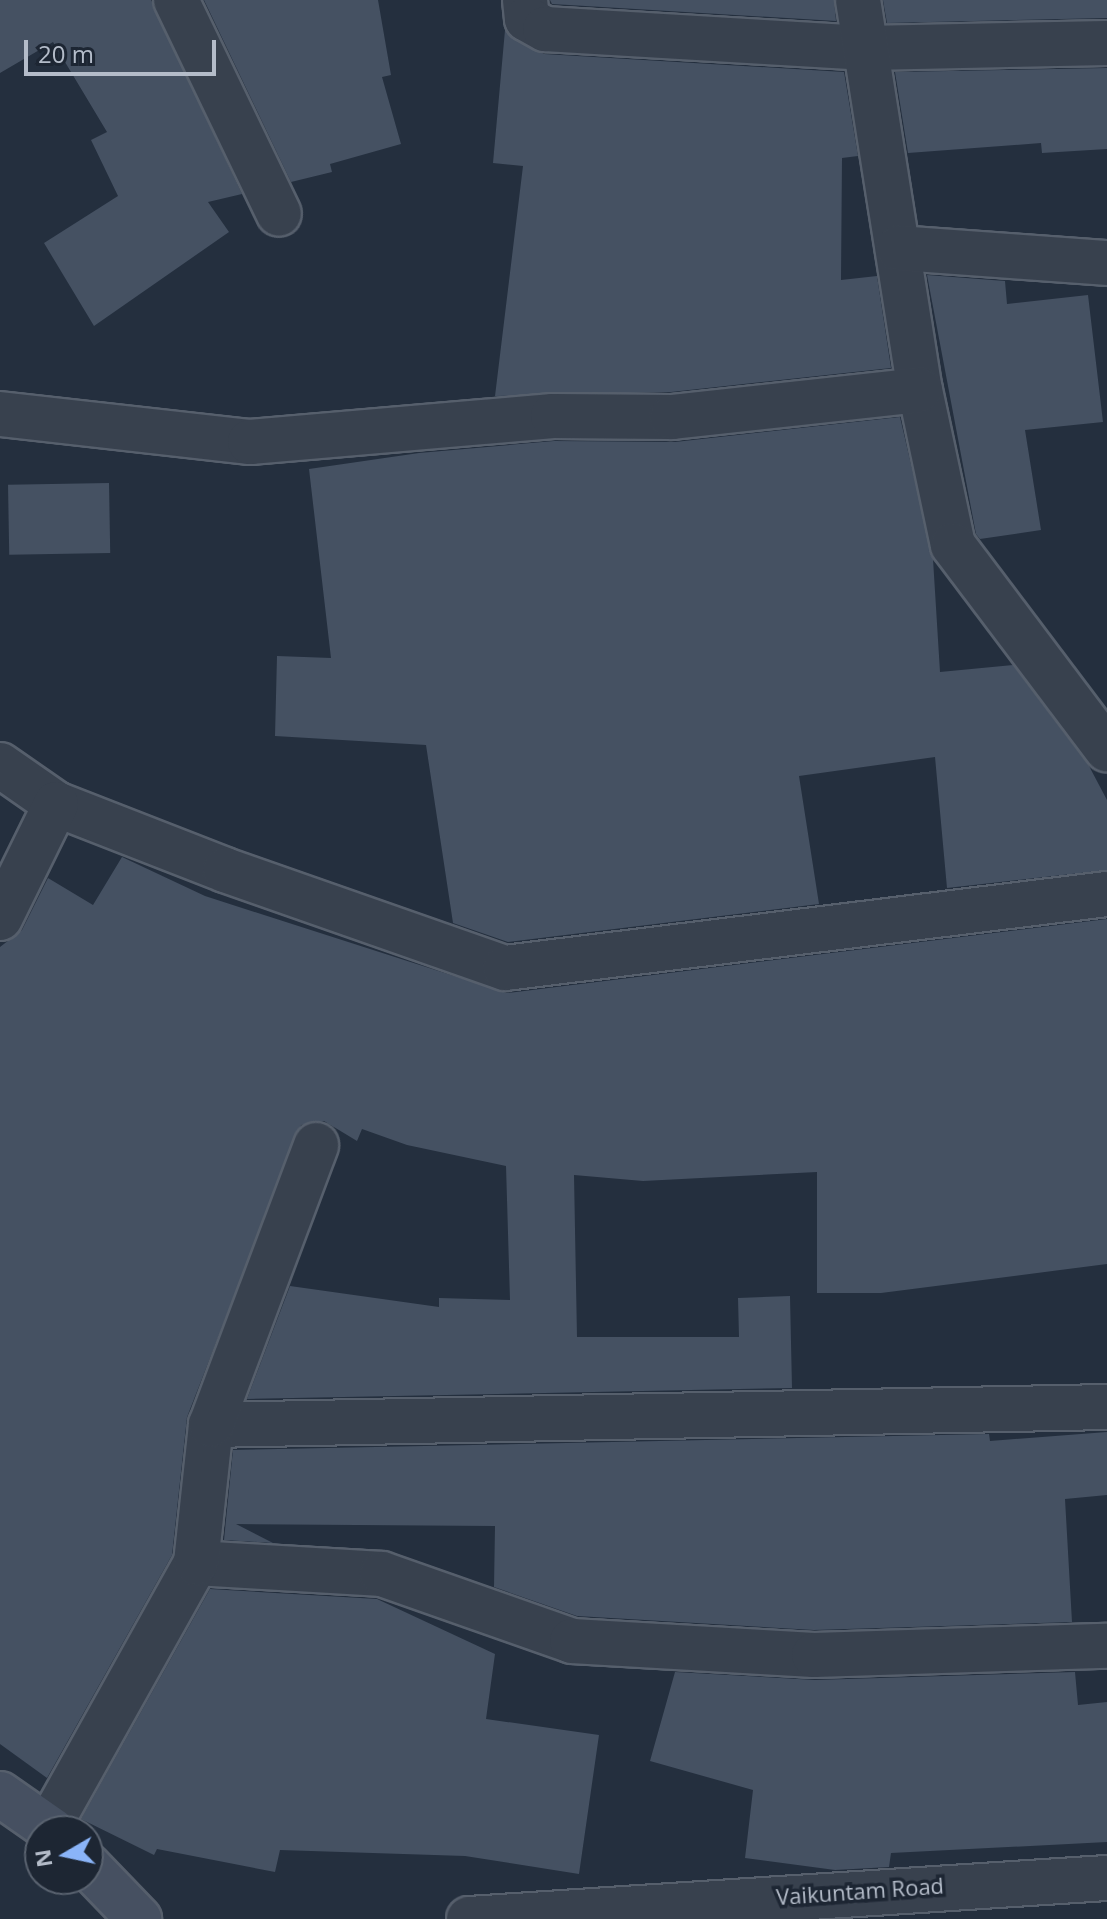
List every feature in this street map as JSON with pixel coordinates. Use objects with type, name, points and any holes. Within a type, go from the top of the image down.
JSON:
[{"type":"street","points":[[176,0],[279,214]]},
{"type":"street","points":[[525,0],[527,19],[545,29],[867,48],[1107,43]]},
{"type":"street","points":[[858,0],[920,390],[953,545],[1107,749]]},
{"type":"street","points":[[898,248],[1107,263]]},
{"type":"street","points":[[0,414],[250,442],[553,416],[672,417],[920,390]]},
{"type":"street","points":[[0,765],[56,804],[225,870],[505,968],[1107,894]]},
{"type":"street","points":[[0,918],[56,804]]},
{"type":"street","points":[[59,1815],[196,1563],[211,1425],[316,1145]]},
{"type":"street","points":[[211,1425],[1107,1407]]},
{"type":"street","points":[[196,1563],[382,1574],[572,1641],[814,1655],[1107,1646]]},
{"type":"street","points":[[0,1794],[31,1815]]},
{"type":"street","name":"Vaikuntam Road","points":[[469,1919],[1107,1878]]},
{"type":"street","points":[[104,1883],[139,1919]]},
{"type":"building","points":[[0,0],[151,0],[242,194],[208,202],[229,232],[94,326],[44,243],[118,196],[91,140],[107,132],[53,42],[0,73]]},
{"type":"building","points":[[204,0],[378,0],[391,75],[382,77],[401,144],[330,164],[332,172],[291,182]]},
{"type":"building","points":[[550,0],[834,0],[836,21],[552,4]]},
{"type":"building","points":[[883,0],[1107,0],[1107,18],[887,23]]},
{"type":"building","points":[[505,30],[544,54],[844,72],[858,156],[842,158],[841,280],[877,276],[891,368],[671,392],[495,396],[523,166],[493,163]]},
{"type":"building","points":[[1107,68],[1107,149],[1042,153],[1041,143],[908,153],[895,72]]},
{"type":"building","points":[[927,275],[1005,281],[1007,304],[1088,295],[1103,422],[1025,430],[1041,530],[980,539],[976,534]]},
{"type":"building","points":[[900,417],[933,559],[940,672],[1013,665],[1089,766],[1107,800],[1107,870],[947,888],[935,757],[799,776],[819,904],[508,942],[453,923],[426,745],[275,736],[277,656],[331,658],[309,469],[419,453],[554,441],[675,442]]},
{"type":"building","points":[[109,483],[110,553],[9,555],[8,485]]},
{"type":"building","points":[[122,857],[205,896],[507,993],[1107,919],[1107,1264],[881,1293],[817,1293],[817,1172],[643,1181],[574,1175],[577,1337],[739,1337],[738,1298],[790,1296],[792,1388],[247,1399],[290,1286],[439,1307],[439,1298],[510,1300],[506,1166],[407,1145],[362,1129],[357,1141],[324,1121],[301,1125],[187,1417],[172,1555],[47,1778],[0,1744],[0,947],[22,930],[48,878],[93,905]]},
{"type":"building","points":[[1107,1432],[1107,1495],[1065,1499],[1072,1622],[814,1630],[577,1616],[494,1587],[495,1526],[236,1524],[273,1543],[224,1540],[233,1450],[989,1434],[990,1441]]},
{"type":"building","points":[[210,1589],[377,1599],[495,1654],[486,1719],[599,1735],[579,1874],[465,1856],[280,1850],[275,1872],[157,1849],[154,1855],[104,1830],[104,1815],[83,1815]]},
{"type":"building","points":[[675,1672],[815,1680],[1075,1672],[1078,1705],[1107,1702],[1107,1842],[891,1853],[889,1867],[835,1870],[745,1858],[753,1790],[650,1761]]}]
